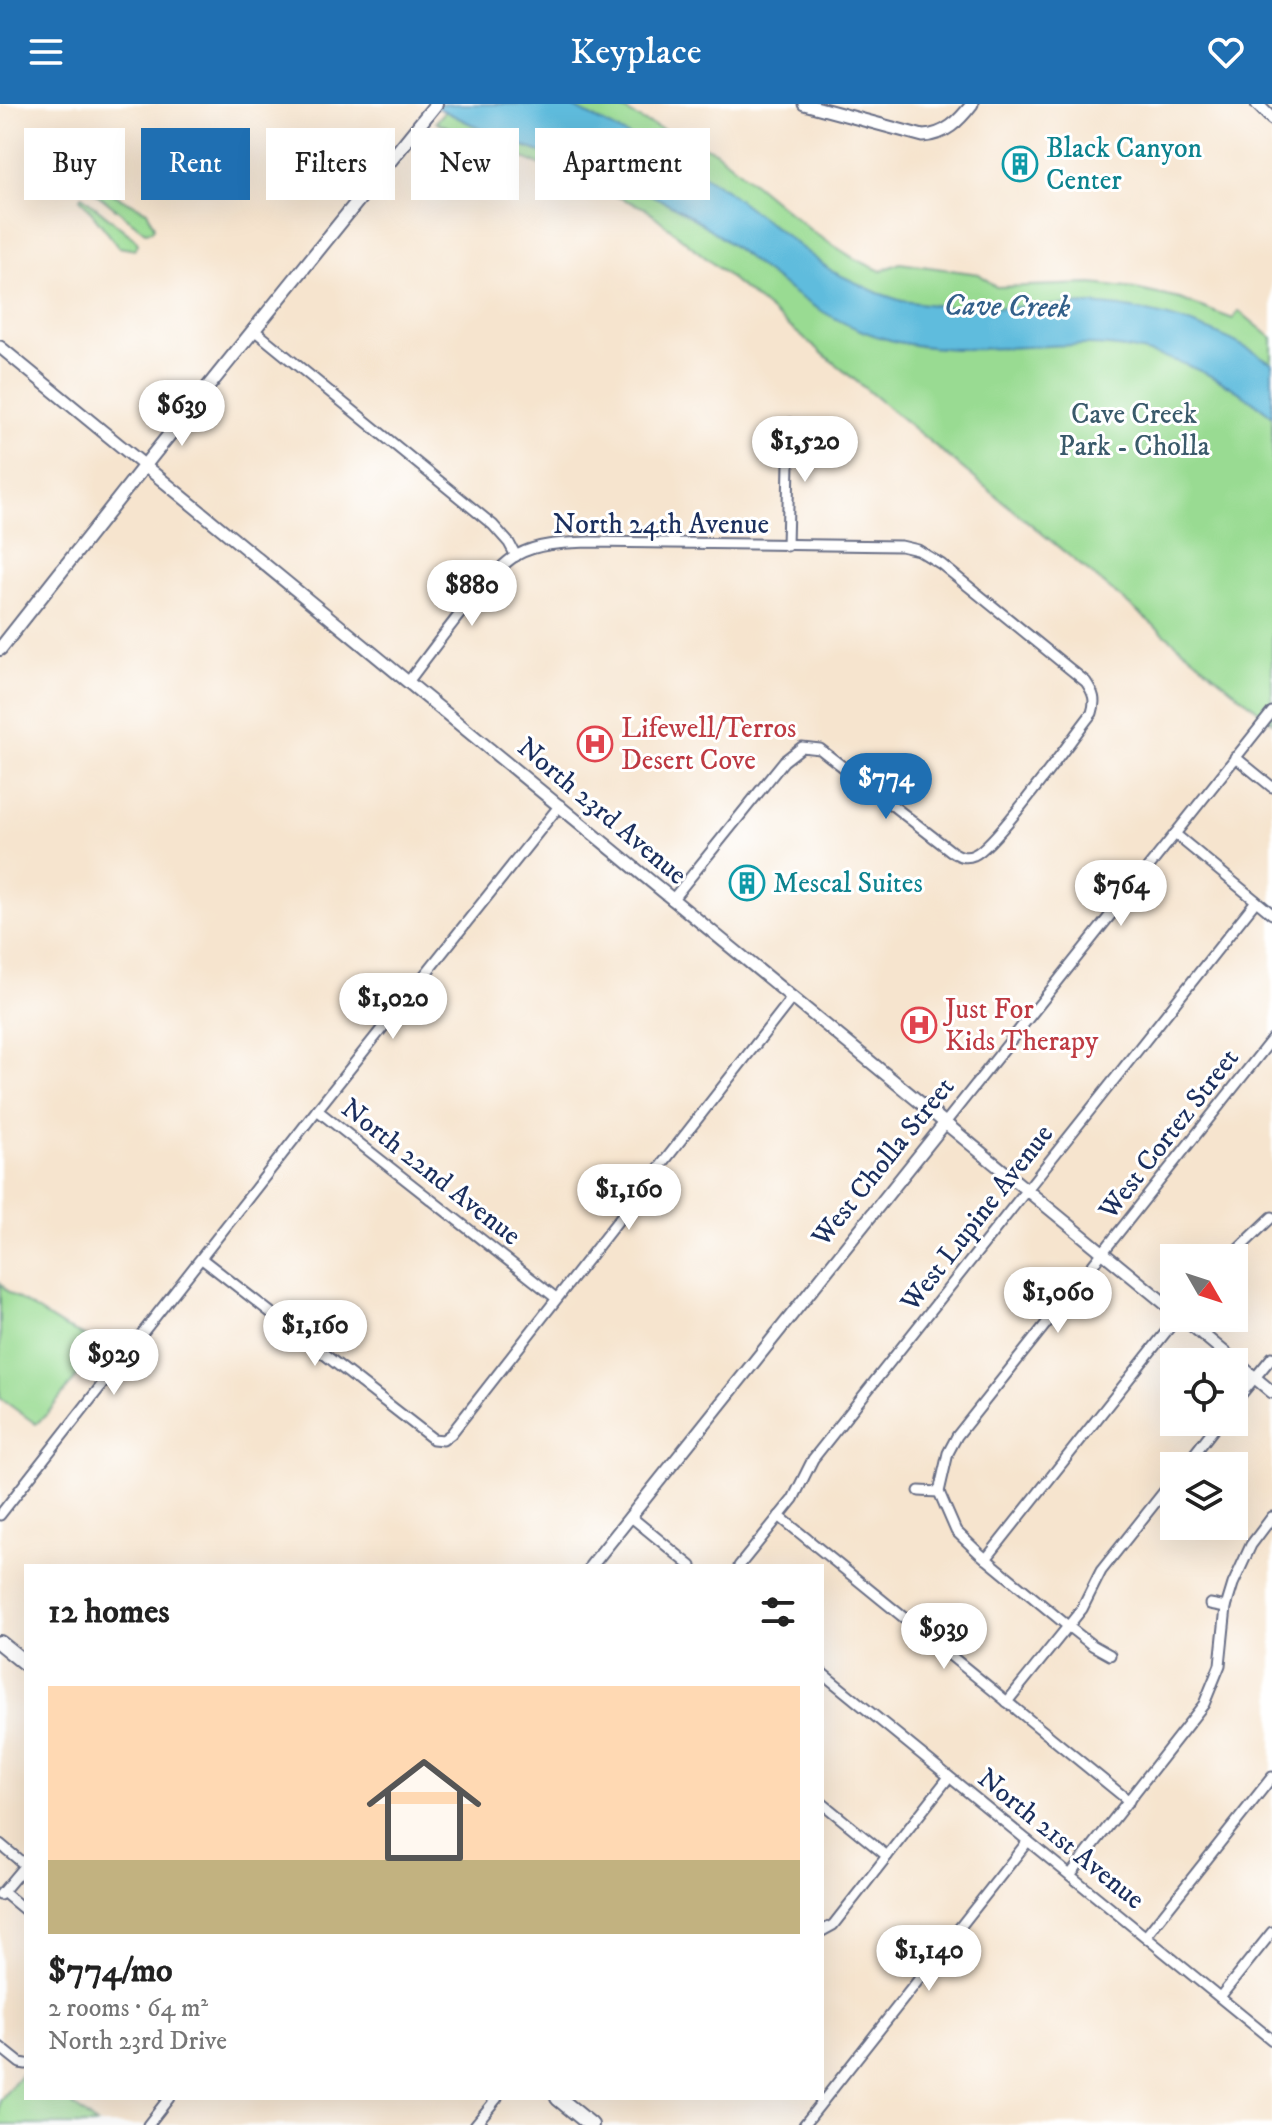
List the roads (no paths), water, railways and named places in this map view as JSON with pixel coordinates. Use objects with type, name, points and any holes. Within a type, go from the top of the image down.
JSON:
[{"type":"main road","points":[[0,649],[434,106]]},
{"type":"main road","points":[[0,1643],[24,1662]]},
{"type":"main road","points":[[560,2100],[591,2125]]},
{"type":"street","points":[[804,104],[923,136],[932,136],[952,126],[972,104]]},
{"type":"street","points":[[1257,104],[1272,119]]},
{"type":"street","name":"North 24th Avenue","points":[[254,330],[493,525],[516,556],[559,543],[589,542],[901,546],[918,550],[952,572],[1086,682],[1096,702],[1092,713],[995,837],[971,857],[961,857],[951,851],[820,749],[802,747],[784,761],[672,900]]},
{"type":"street","name":"North 23rd Avenue","points":[[0,347],[1160,1300]]},
{"type":"street","points":[[787,546],[790,423]]},
{"type":"street","points":[[408,682],[489,581],[516,556]]},
{"type":"street","name":"West Cholla Street","points":[[593,1564],[1272,712]]},
{"type":"street","points":[[1235,757],[1272,787]]},
{"type":"street","points":[[0,1515],[560,805]]},
{"type":"street","points":[[1175,834],[1272,914]]},
{"type":"street","name":"West Lupine Avenue","points":[[741,1564],[793,1499],[813,1459],[1256,901]]},
{"type":"street","points":[[202,1259],[433,1439],[443,1440],[451,1434],[792,998]]},
{"type":"street","name":"West Cortez Street","points":[[939,1492],[948,1453],[957,1436],[1272,1039]]},
{"type":"street","name":"North 22nd Avenue","points":[[317,1110],[556,1298]]},
{"type":"street","points":[[1244,1244],[1272,1217]]},
{"type":"street","points":[[986,1559],[1169,1332]]},
{"type":"street","points":[[1198,1332],[1272,1392]]},
{"type":"street","points":[[1248,1386],[1272,1357]]},
{"type":"street","points":[[1196,1452],[1208,1436]]},
{"type":"street","points":[[919,1491],[939,1492],[956,1531],[1069,1627],[1110,1655]]},
{"type":"street","points":[[1007,1702],[1069,1627],[1088,1599],[1101,1571],[1160,1497]]},
{"type":"street","points":[[630,1516],[689,1564]]},
{"type":"street","points":[[779,1516],[1129,1801]]},
{"type":"street","points":[[1070,1875],[1204,1704],[1220,1665],[1226,1607],[1244,1558],[1272,1517]]},
{"type":"street","points":[[1210,1604],[1226,1607]]},
{"type":"street","name":"North 21st Avenue","points":[[824,1675],[1272,2040]]},
{"type":"street","points":[[824,1930],[833,1925],[949,1777]]},
{"type":"street","points":[[1146,1936],[1272,1777]]},
{"type":"street","points":[[824,1805],[887,1856]]},
{"type":"street","points":[[824,2100],[1028,1841]]},
{"type":"street","points":[[0,1844],[24,1862]]},
{"type":"street","points":[[24,1866],[1,1894],[24,1910]]},
{"type":"street","points":[[1220,1997],[1272,1932]]},
{"type":"street","points":[[0,2047],[24,2064]]},
{"type":"street","points":[[148,2125],[167,2100]]},
{"type":"street","points":[[475,2125],[495,2100]]},
{"type":"street","points":[[804,2125],[824,2100]]},
{"type":"water","points":[[431,104],[567,104],[614,128],[535,128],[535,150],[519,144],[519,128],[480,128]]},
{"type":"water","points":[[710,180],[833,272],[902,301],[966,309],[1091,304],[1139,310],[1186,322],[1230,339],[1272,363],[1272,416],[1207,374],[1135,350],[1083,345],[955,349],[879,337],[820,310],[698,221],[661,200],[710,200]]},
{"type":"place","name":"Black Canyon Center","points":[[1020,164]]},
{"type":"place","name":"Lifewell/Terros Desert Cove","points":[[595,744]]},
{"type":"place","name":"Mescal Suites","points":[[747,883]]},
{"type":"place","name":"Just For Kids Therapy","points":[[919,1025]]},
{"type":"water label","name":"Cave Creek","points":[[1007,307]]},
{"type":"park label","name":"Cave Creek Park - Cholla","points":[[1134,430]]}]
